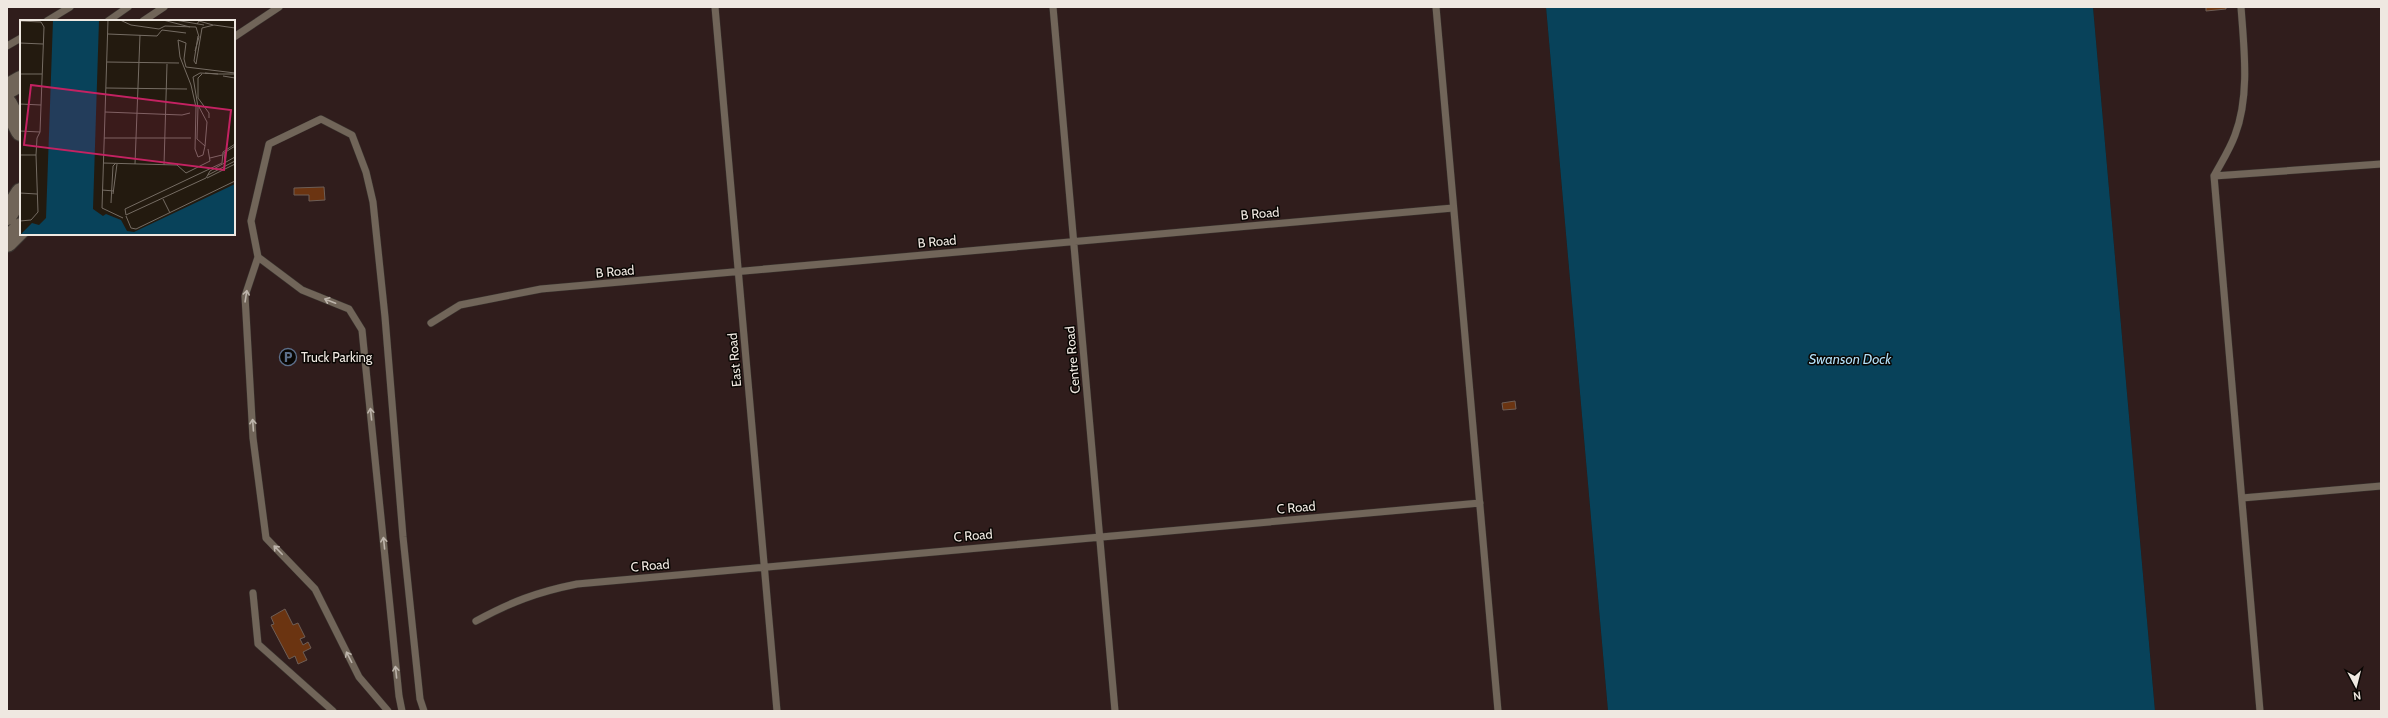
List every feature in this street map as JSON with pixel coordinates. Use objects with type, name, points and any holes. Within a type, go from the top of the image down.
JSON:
[{"type":"street","points":[[7,89],[20,82]]},
{"type":"street","points":[[7,104],[20,129]]},
{"type":"street","points":[[7,215],[20,195]]},
{"type":"street","points":[[7,242],[20,229]]},
{"type":"lane","points":[[49,20],[70,7]]},
{"type":"lane","points":[[109,20],[128,7]]},
{"type":"lane","points":[[144,20],[164,7]]},
{"type":"lane","points":[[235,36],[280,7]]},
{"type":"lane","name":"East Road","points":[[715,7],[777,711]]},
{"type":"lane","name":"Centre Road","points":[[1053,7],[1115,711]]},
{"type":"lane","points":[[1436,7],[1498,711]]},
{"type":"lane","points":[[2241,7],[2244,44],[2243,102],[2235,135],[2214,176],[2260,711]]},
{"type":"lane","points":[[7,46],[20,39]]},
{"type":"lane","points":[[388,711],[359,677],[315,589],[266,538],[253,438],[245,296],[258,257],[251,221],[269,144],[320,119],[352,135],[366,172],[372,202],[385,317],[404,544],[420,699],[424,711]]},
{"type":"lane","points":[[2214,176],[2381,164]]},
{"type":"lane","name":"B Road","points":[[431,323],[460,305],[498,296],[541,290],[1453,208]]},
{"type":"lane","points":[[258,257],[302,290],[349,309],[362,330],[399,696],[402,711]]},
{"type":"lane","points":[[2242,498],[2381,486]]},
{"type":"lane","name":"C Road","points":[[476,621],[514,601],[543,590],[577,584],[764,566],[1480,503]]},
{"type":"lane","points":[[253,593],[258,644],[333,711]]},
{"type":"shaded area","points":[[7,7],[1546,7],[1608,711],[7,711]]},
{"type":"shaded area","points":[[2093,7],[2381,7],[2381,711],[2155,711]]},
{"type":"water","name":"Swanson Dock","points":[[1546,7],[2093,7],[2155,711],[1608,711]]},
{"type":"building","points":[[2206,7],[2226,7],[2226,9],[2206,11]]},
{"type":"building","points":[[324,187],[325,200],[309,201],[309,195],[294,195],[294,188]]},
{"type":"building","points":[[1515,401],[1516,409],[1503,410],[1502,403]]},
{"type":"building","points":[[285,609],[293,625],[298,623],[305,637],[300,639],[303,645],[308,642],[311,648],[303,652],[307,660],[298,664],[295,656],[289,659],[271,625],[274,624],[271,617]]},
{"type":"place","name":"Truck Parking","points":[[288,357]]}]
